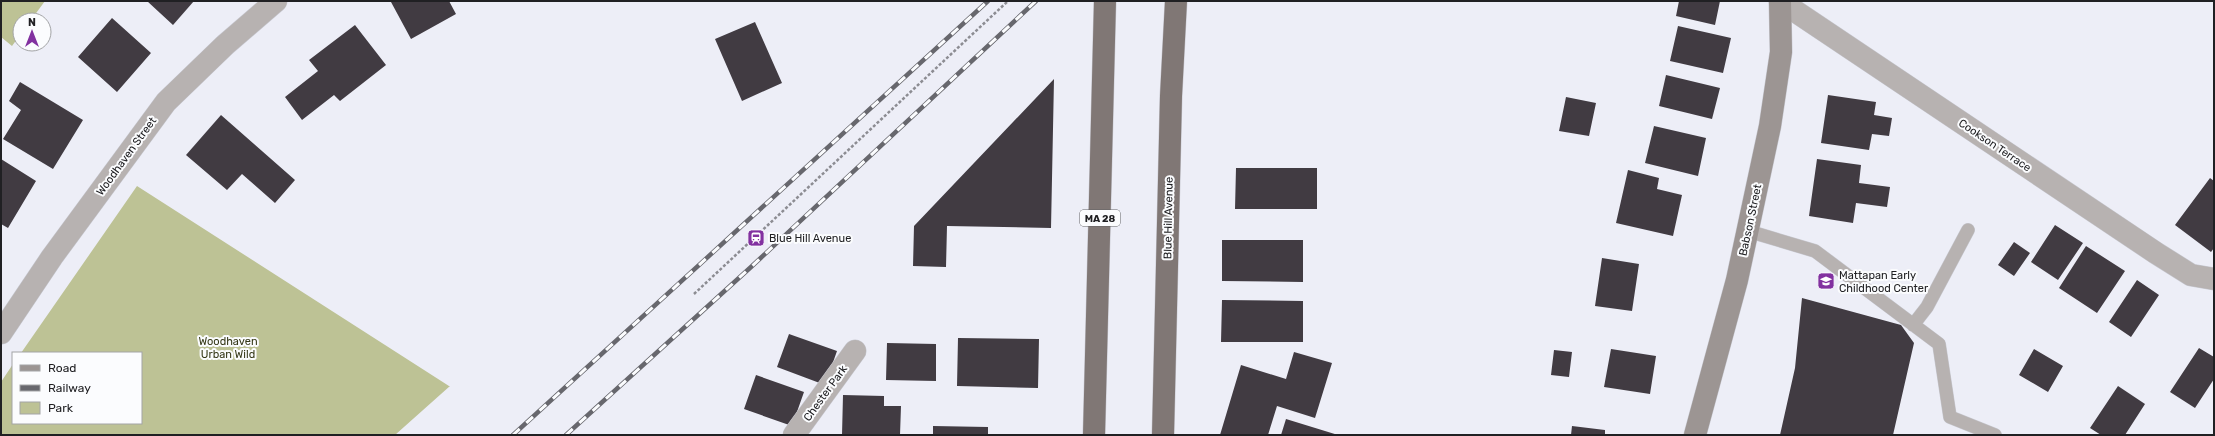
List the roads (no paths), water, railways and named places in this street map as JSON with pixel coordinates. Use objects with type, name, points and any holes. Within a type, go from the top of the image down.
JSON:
[{"type":"highway","name":"MA 28","points":[[1094,435],[1105,1]]},
{"type":"highway","name":"Blue Hill Avenue","points":[[1164,434],[1171,96],[1176,1]]},
{"type":"main road","name":"Babson Street","points":[[1694,435],[1737,280],[1770,126],[1780,52],[1780,1]]},
{"type":"street","name":"Woodhaven Street","points":[[1,333],[52,257],[166,102],[224,45],[276,1]]},
{"type":"street","name":"Cookson Terrace","points":[[1780,1],[2156,253],[2191,275],[2214,279]]},
{"type":"street","name":"Chester Park","points":[[794,435],[855,351]]},
{"type":"lane","points":[[1913,324],[1927,307],[1968,230]]},
{"type":"lane","points":[[1748,231],[1815,251],[1939,344],[1950,417],[1995,435]]},
{"type":"railway","points":[[513,435],[988,1]]},
{"type":"railway","points":[[566,435],[751,267],[1036,1]]},
{"type":"place","name":"Blue Hill Avenue","points":[[756,238]]},
{"type":"place","name":"Mattapan Early Childhood Center","points":[[1826,281]]},
{"type":"park label","name":"Woodhaven Urban Wild","points":[[228,347]]}]
